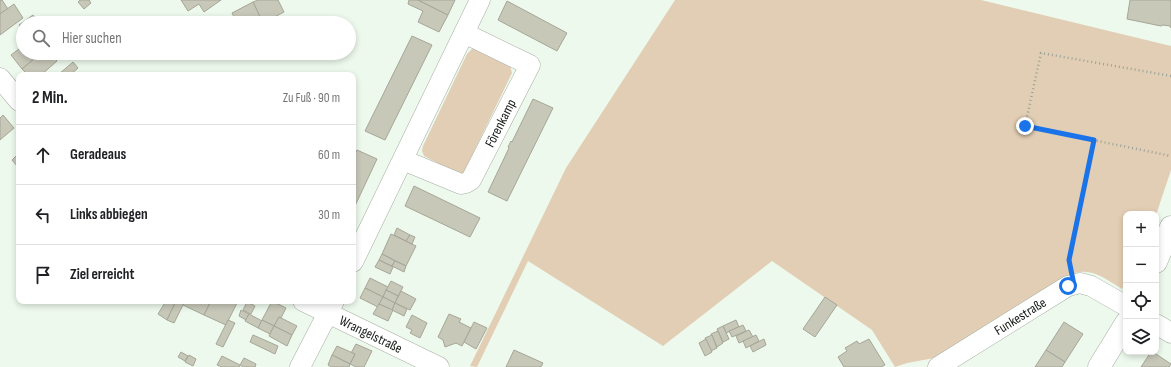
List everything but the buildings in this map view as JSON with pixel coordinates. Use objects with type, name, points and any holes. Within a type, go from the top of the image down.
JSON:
[{"type":"main road","points":[[1159,255],[1171,227]]},
{"type":"main road","points":[[1099,367],[1123,328]]},
{"type":"street","points":[[356,256],[480,0]]},
{"type":"street","name":"Förenkamp","points":[[403,160],[460,184],[471,180],[530,65],[464,33]]},
{"type":"street","points":[[0,78],[16,97]]},
{"type":"street","points":[[1074,285],[1080,283],[1092,286],[1123,304]]},
{"type":"street","name":"Funkestraße","points":[[938,367],[1068,286],[1074,285]]},
{"type":"street","name":"Wrangelstraße","points":[[317,304],[331,307],[439,367]]},
{"type":"street","points":[[300,367],[331,307]]},
{"type":"street","points":[[1159,326],[1171,333]]},
{"type":"path","points":[[1171,76],[1042,53],[1025,126],[1171,156]]},
{"type":"path","points":[[1074,285],[1069,260],[1094,140]]},
{"type":"shaded area","points":[[675,0],[981,0],[1171,46],[1171,170],[1157,211],[1123,211],[1122,289],[1094,273],[1074,273],[934,358],[895,367],[872,330],[772,261],[663,346],[528,261],[477,367],[470,366],[566,168]]},
{"type":"shaded area","points":[[473,48],[477,48],[510,65],[512,73],[464,172],[460,175],[424,156],[422,151],[467,54]]},
{"type":"route","points":[[1025,126],[1094,140],[1069,260],[1074,285],[1068,286]]}]
